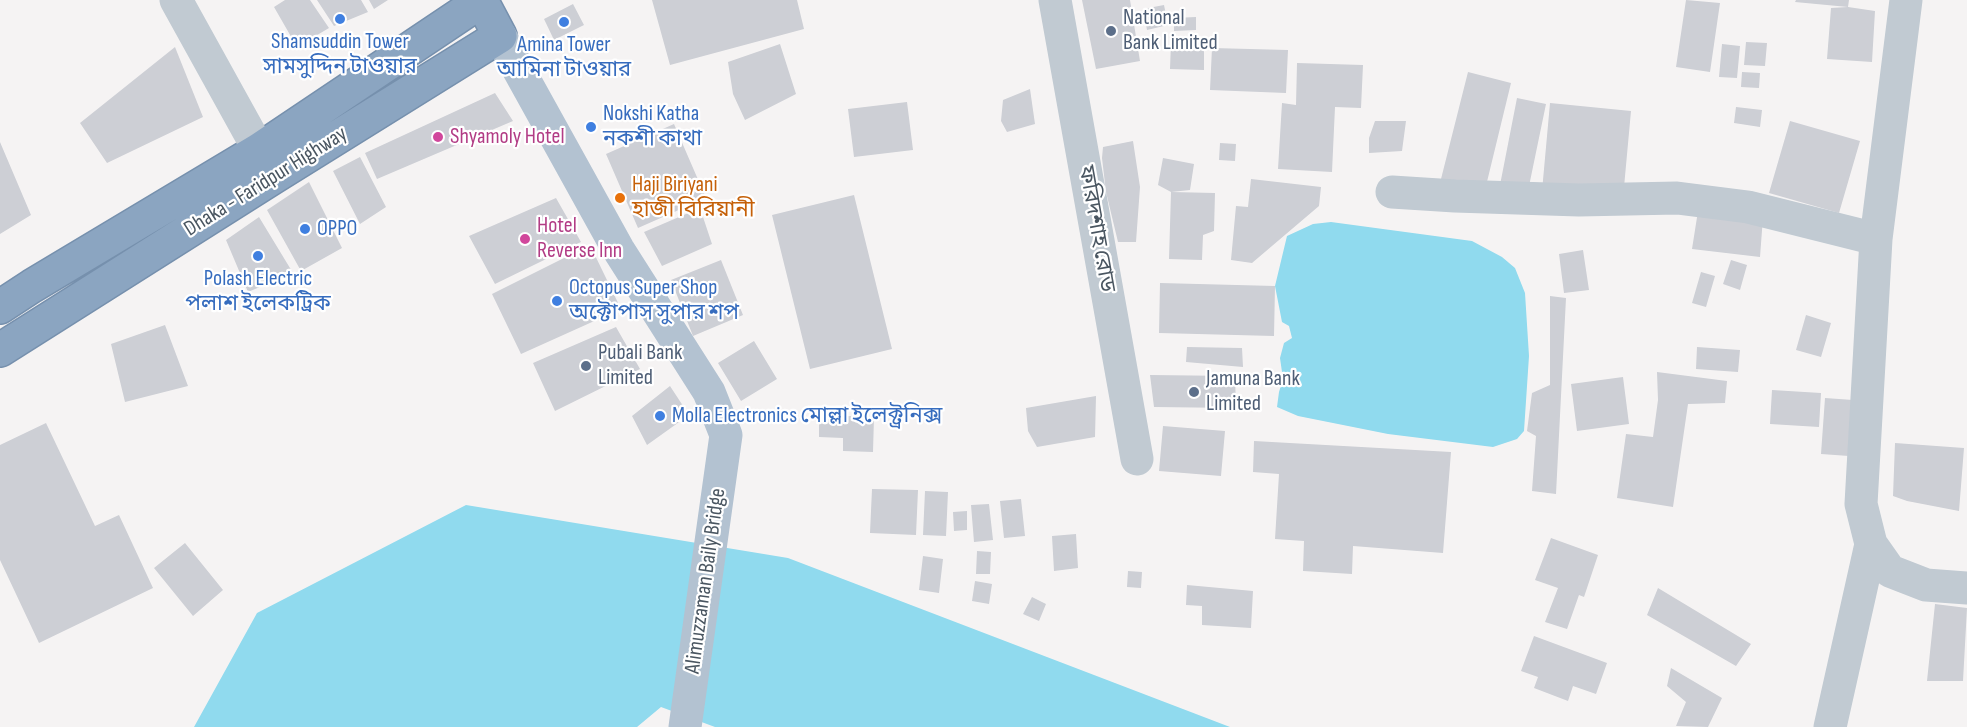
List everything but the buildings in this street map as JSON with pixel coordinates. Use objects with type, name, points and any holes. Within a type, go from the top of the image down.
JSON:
[{"type":"highway","name":"Dhaka - Faridpur Highway","points":[[0,307],[259,150],[481,0],[500,36],[0,350]]},
{"type":"main road","name":"Alimuzzaman Baily Bridge","points":[[500,36],[618,249],[709,392],[726,435],[685,727]]},
{"type":"street","points":[[176,0],[259,150]]},
{"type":"street","name":"ফরিদশাহ রোড","points":[[1055,0],[1137,459]]},
{"type":"street","points":[[1906,0],[1876,239],[1861,504],[1871,544],[1890,571],[1926,585],[1967,588]]},
{"type":"street","points":[[1392,192],[1579,200],[1677,198],[1748,207],[1876,239]]},
{"type":"street","points":[[1830,727],[1871,544]]},
{"type":"water","points":[[1331,222],[1472,241],[1502,257],[1515,268],[1525,293],[1529,356],[1524,431],[1517,439],[1493,447],[1388,434],[1298,416],[1277,407],[1283,379],[1280,358],[1284,343],[1292,338],[1289,326],[1282,322],[1275,286],[1287,236],[1313,224]]},
{"type":"water","points":[[466,505],[788,558],[1230,727],[715,727],[661,707],[637,727],[194,727],[257,613]]},
{"type":"place","name":"Shamsuddin Tower সামসুদ্দিন টাওয়ার","points":[[340,19]]},
{"type":"place","name":"Amina Tower আমিনা টাওয়ার","points":[[564,22]]},
{"type":"place","name":"National Bank Limited","points":[[1111,31]]},
{"type":"place","name":"Nokshi Katha নকশী কাথা","points":[[591,127]]},
{"type":"place","name":"Shyamoly Hotel","points":[[438,137]]},
{"type":"place","name":"Haji Biriyani হাজী বিরিয়ানী","points":[[620,198]]},
{"type":"place","name":"OPPO","points":[[305,229]]},
{"type":"place","name":"Hotel Reverse Inn","points":[[525,239]]},
{"type":"place","name":"Polash Electric পলাশ ইলেকট্রিক","points":[[258,256]]},
{"type":"place","name":"Octopus Super Shop অক্টোপাস সুপার শপ","points":[[557,301]]},
{"type":"place","name":"Pubali Bank Limited","points":[[586,366]]},
{"type":"place","name":"Jamuna Bank Limited","points":[[1194,392]]},
{"type":"place","name":"Molla Electronics মোল্লা ইলেক্ট্রনিক্স","points":[[660,416]]}]
